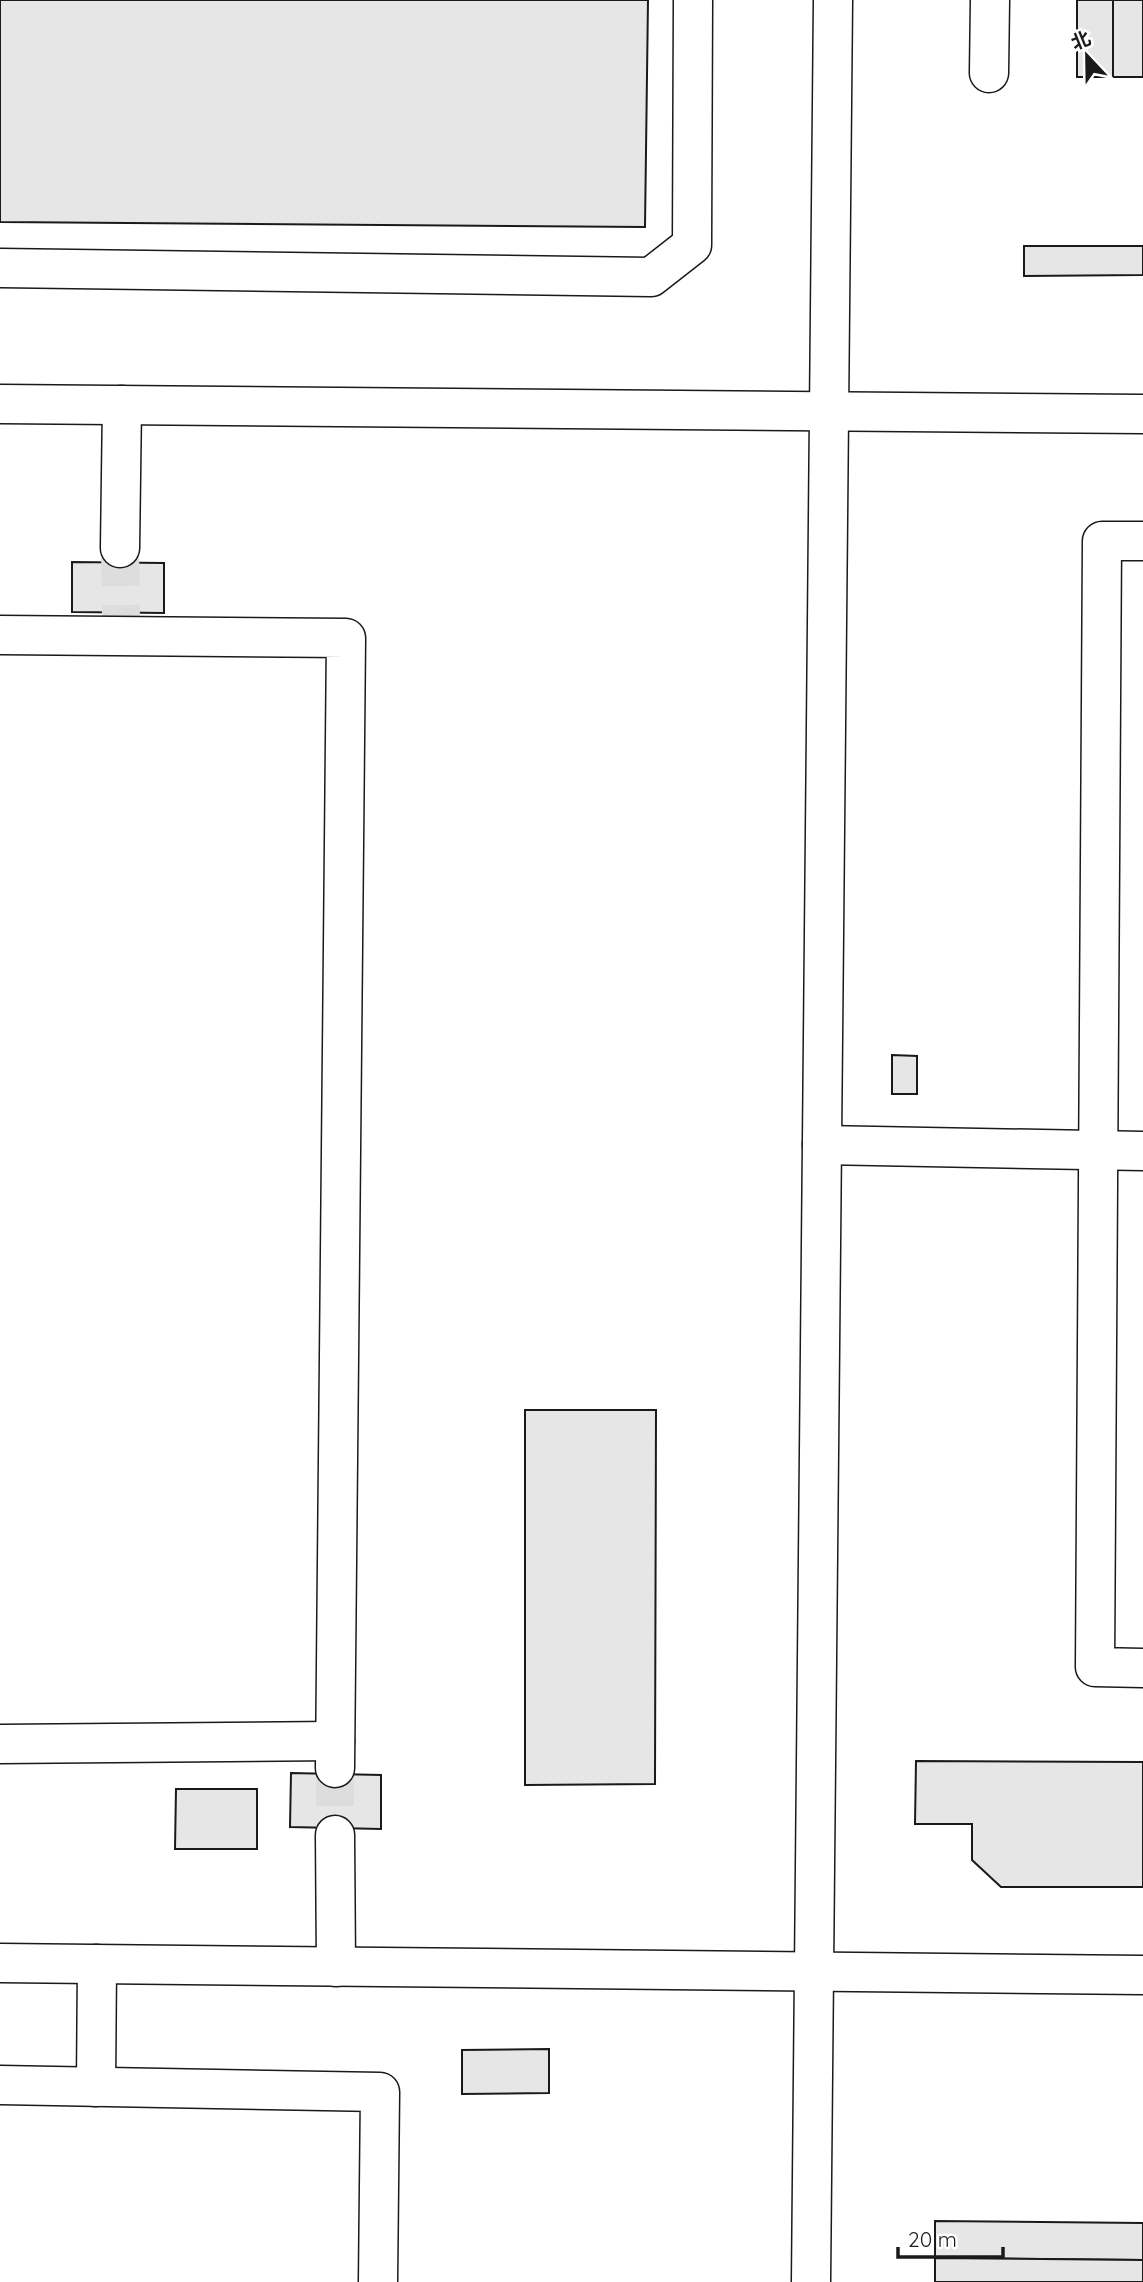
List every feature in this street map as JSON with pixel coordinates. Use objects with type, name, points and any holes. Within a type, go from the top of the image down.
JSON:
[{"type":"street","points":[[0,268],[650,277],[692,245],[693,0]]},
{"type":"street","points":[[811,2282],[833,0]]},
{"type":"street","points":[[989,0],[989,73]]},
{"type":"street","points":[[0,404],[1143,414]]},
{"type":"street","points":[[120,548],[122,405]]},
{"type":"street","points":[[1143,541],[1102,541],[1096,1667],[1143,1668]]},
{"type":"street","points":[[0,635],[120,630],[346,638],[335,1755],[0,1744]]},
{"type":"street","points":[[822,1145],[1143,1152]]},
{"type":"street","points":[[335,1835],[336,1967]]},
{"type":"street","points":[[0,1964],[1143,1975]]},
{"type":"street","points":[[96,2087],[97,1964]]},
{"type":"street","points":[[0,2085],[380,2092],[378,2282]]},
{"type":"building","points":[[0,0],[648,0],[645,227],[0,222]]},
{"type":"building","points":[[1077,0],[1113,0],[1113,77],[1077,77]]},
{"type":"building","points":[[1113,0],[1143,0],[1143,77],[1113,77]]},
{"type":"building","points":[[1024,246],[1143,246],[1143,275],[1024,276]]},
{"type":"building","points":[[72,562],[164,563],[164,613],[72,612]]},
{"type":"building","points":[[892,1055],[917,1056],[917,1094],[892,1094]]},
{"type":"building","points":[[525,1410],[656,1410],[655,1784],[525,1785]]},
{"type":"building","points":[[916,1761],[1143,1762],[1143,1887],[1001,1887],[972,1860],[972,1824],[915,1824]]},
{"type":"building","points":[[291,1773],[381,1775],[381,1829],[290,1827]]},
{"type":"building","points":[[176,1789],[257,1789],[257,1849],[175,1849]]},
{"type":"building","points":[[549,2049],[549,2093],[462,2094],[462,2050]]},
{"type":"building","points":[[935,2221],[1143,2223],[1143,2260],[935,2258]]},
{"type":"building","points":[[935,2258],[1143,2260],[1143,2282],[935,2282]]},
{"type":"tunnel","points":[[120,548],[121,624]]},
{"type":"tunnel","points":[[335,1768],[335,1835]]}]
